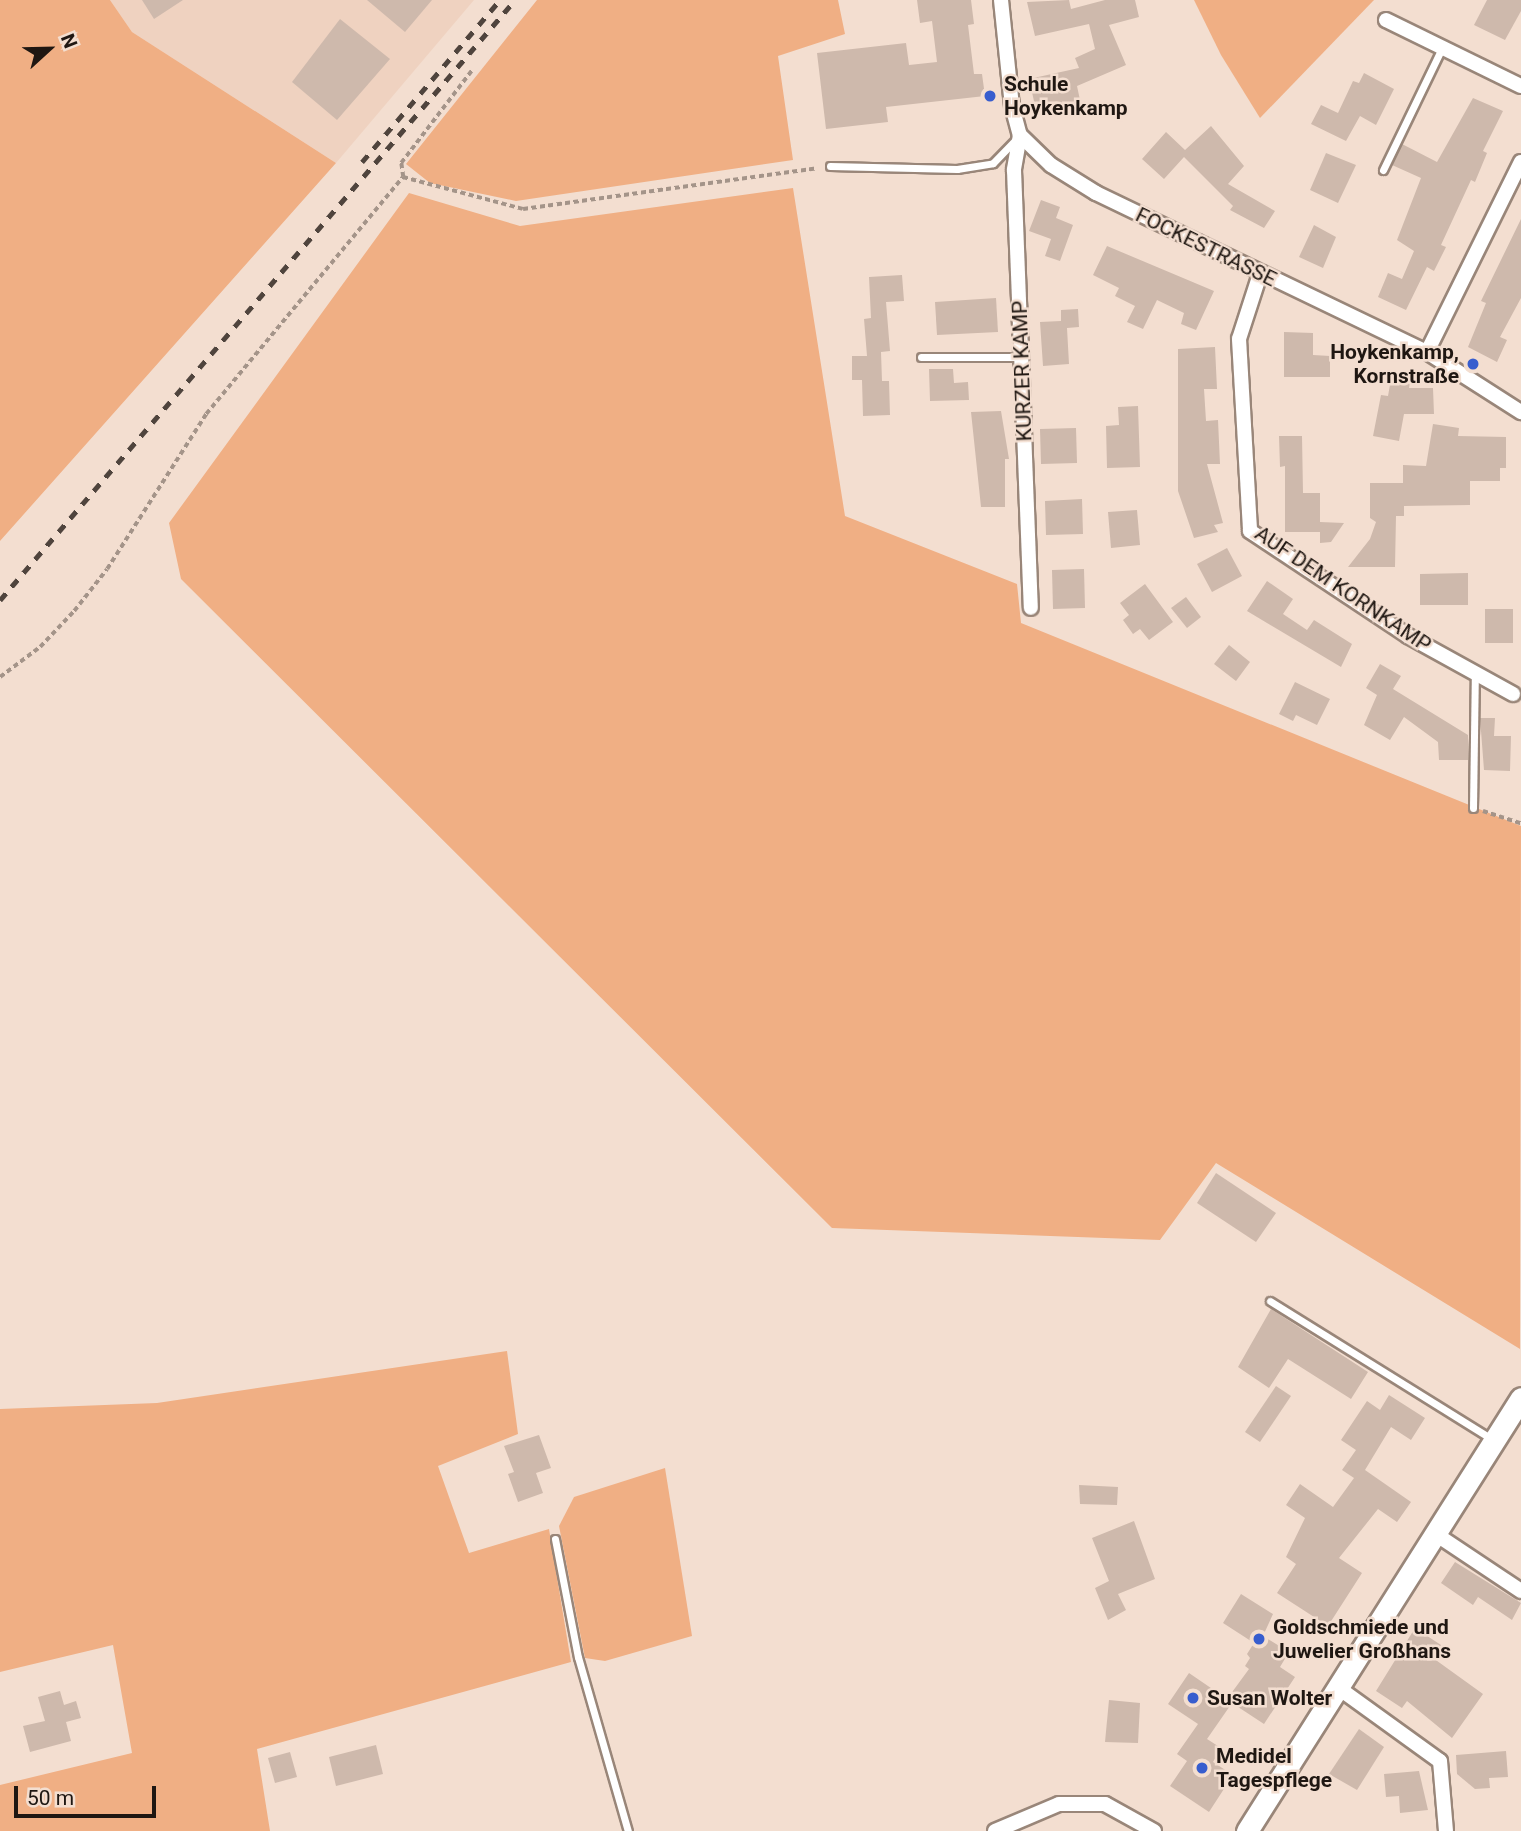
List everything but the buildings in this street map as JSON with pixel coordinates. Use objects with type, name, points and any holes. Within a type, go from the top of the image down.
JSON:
[{"type":"main road","points":[[1247,1831],[1340,1689],[1521,1398]]},
{"type":"street","points":[[1002,0],[1012,106],[1020,135]]},
{"type":"street","points":[[1386,20],[1521,86]]},
{"type":"street","name":"FOCKESTRASSE","points":[[1020,135],[1051,165],[1096,193],[1427,352],[1521,412]]},
{"type":"street","name":"KURZER KAMP","points":[[1020,135],[1014,170],[1031,608]]},
{"type":"street","points":[[1427,352],[1521,162]]},
{"type":"street","name":"AUF DEM KORNKAMP","points":[[1261,274],[1239,339],[1250,531],[1408,636],[1513,694]]},
{"type":"street","points":[[1437,1535],[1521,1591]]},
{"type":"street","points":[[1340,1689],[1440,1761],[1446,1831]]},
{"type":"street","points":[[995,1831],[1059,1804],[1105,1804],[1154,1831]]},
{"type":"lane","points":[[1383,170],[1443,47]]},
{"type":"lane","points":[[830,166],[957,169],[993,163],[1020,135]]},
{"type":"lane","points":[[921,357],[1021,357]]},
{"type":"lane","points":[[1473,808],[1475,673]]},
{"type":"lane","points":[[1270,1301],[1495,1441]]},
{"type":"lane","points":[[555,1539],[578,1657],[628,1831]]},
{"type":"path","points":[[0,677],[40,647],[74,611],[107,569],[206,414],[403,177],[401,163],[472,70]]},
{"type":"path","points":[[403,177],[523,209],[830,166]]},
{"type":"path","points":[[1473,808],[1521,823]]},
{"type":"shaded area","points":[[0,0],[110,0],[132,32],[336,163],[0,541]]},
{"type":"shaded area","points":[[110,0],[474,0],[336,163],[132,32]]},
{"type":"shaded area","points":[[537,0],[838,0],[845,34],[778,56],[793,160],[516,201],[430,183],[406,164]]},
{"type":"shaded area","points":[[1194,0],[1374,0],[1260,118],[1221,55]]},
{"type":"shaded area","points":[[793,188],[845,516],[1017,584],[1021,623],[1521,826],[1520,1349],[1216,1163],[1160,1240],[832,1228],[181,579],[169,523],[409,193],[520,226]]},
{"type":"shaded area","points":[[507,1351],[518,1434],[438,1466],[469,1553],[549,1529],[571,1662],[257,1749],[270,1831],[0,1831],[0,1785],[132,1753],[113,1645],[0,1672],[0,1409],[157,1403]]},
{"type":"shaded area","points":[[665,1468],[692,1636],[605,1661],[585,1658],[559,1526],[574,1497]]},
{"type":"railway","points":[[362,162],[500,0]]},
{"type":"railway","points":[[0,600],[515,0]]},
{"type":"place","name":"Schule Hoykenkamp","points":[[990,96]]},
{"type":"place","name":"Hoykenkamp, Kornstraße","points":[[1473,364]]},
{"type":"place","name":"Goldschmiede und Juwelier Großhans","points":[[1259,1639]]},
{"type":"place","name":"Susan Wolter","points":[[1193,1698]]},
{"type":"place","name":"Medidel Tagespflege","points":[[1202,1768]]}]
